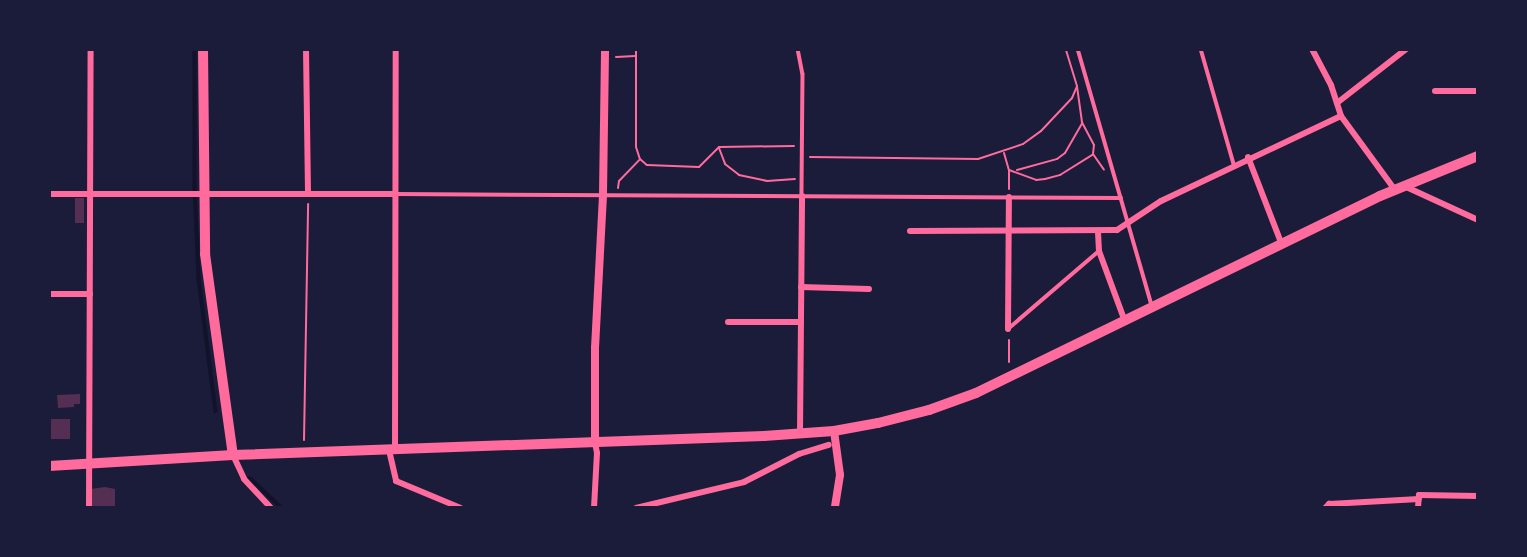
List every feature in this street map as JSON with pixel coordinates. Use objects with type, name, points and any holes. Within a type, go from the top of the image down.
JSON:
[{"type":"highway","points":[[49,466],[233,454],[595,443],[834,431],[929,410],[1009,377],[1400,188],[1478,156]]},
{"type":"main road","points":[[203,49],[202,193],[211,299],[233,454]]},
{"type":"street","points":[[89,508],[91,49]]},
{"type":"street","points":[[306,49],[308,194]]},
{"type":"street","points":[[396,49],[392,449],[396,481],[461,508]]},
{"type":"street","points":[[594,508],[597,453],[595,348],[603,195],[606,49]]},
{"type":"street","points":[[1312,49],[1341,116],[1400,188],[1478,220]]},
{"type":"street","points":[[1337,103],[1406,49]]},
{"type":"street","points":[[1435,91],[1478,91]]},
{"type":"street","points":[[910,231],[1117,230],[1161,201],[1248,157],[1341,116]]},
{"type":"street","points":[[1248,157],[1282,244]]},
{"type":"street","points":[[49,194],[395,194]]},
{"type":"street","points":[[800,433],[802,196]]},
{"type":"street","points":[[1008,330],[1009,197]]},
{"type":"street","points":[[1098,232],[1099,251],[1125,319]]},
{"type":"street","points":[[801,287],[869,289]]},
{"type":"street","points":[[49,293],[90,294]]},
{"type":"street","points":[[728,322],[801,321]]},
{"type":"street","points":[[834,431],[840,475],[835,508]]},
{"type":"street","points":[[636,508],[744,482],[799,454],[828,445]]},
{"type":"street","points":[[233,454],[244,479],[271,508]]},
{"type":"street","points":[[1418,508],[1419,495],[1478,496]]},
{"type":"street","points":[[1325,508],[1329,504],[1419,499]]},
{"type":"lane","points":[[798,49],[803,74],[802,196]]},
{"type":"lane","points":[[1078,49],[1153,307]]},
{"type":"lane","points":[[1201,49],[1234,164]]},
{"type":"lane","points":[[395,194],[1121,198]]},
{"type":"lane","points":[[1008,330],[1099,251]]},
{"type":"path","points":[[636,49],[636,147],[639,159],[647,165],[661,168],[699,167],[719,147],[802,146]]},
{"type":"path","points":[[1066,49],[1077,86],[1082,122],[1094,145],[1093,153],[1099,165],[1113,172]]},
{"type":"path","points":[[614,57],[636,56]]},
{"type":"path","points":[[802,157],[978,159],[1003,152],[1041,131],[1060,114],[1077,86]]},
{"type":"path","points":[[1009,170],[1057,159],[1065,153],[1082,122]]},
{"type":"path","points":[[719,147],[725,164],[739,175],[767,181],[802,178]]},
{"type":"path","points":[[1003,152],[1009,170],[1009,197]]},
{"type":"path","points":[[1015,170],[1026,177],[1045,180],[1060,175],[1093,153]]},
{"type":"path","points":[[617,195],[619,181],[639,159]]},
{"type":"path","points":[[304,452],[308,194]]},
{"type":"path","points":[[1008,330],[1009,377]]},
{"type":"path","points":[[799,508],[823,507]]},
{"type":"building","points":[[75,198],[84,198],[84,223],[75,223]]},
{"type":"building","points":[[80,394],[80,404],[58,408],[57,395]]},
{"type":"building","points":[[49,419],[70,419],[70,439],[49,439]]},
{"type":"building","points":[[91,489],[115,489],[115,506],[91,506]]},
{"type":"waterway","points":[[195,49],[195,187],[199,279],[216,411]]},
{"type":"waterway","points":[[250,478],[282,508]]}]
